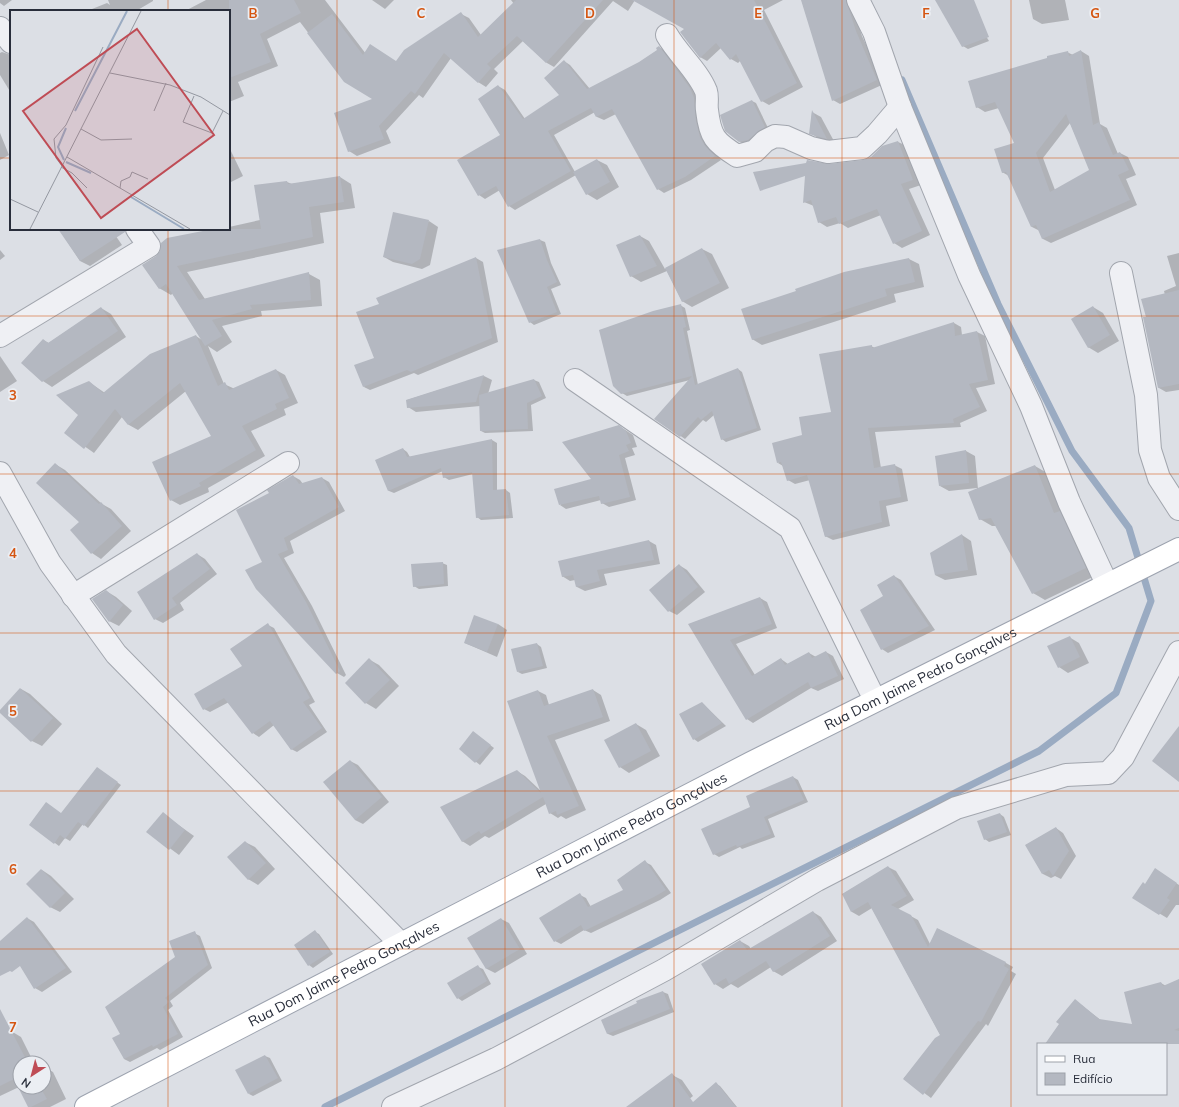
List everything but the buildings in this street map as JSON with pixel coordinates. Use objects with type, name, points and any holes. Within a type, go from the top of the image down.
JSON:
[{"type":"main road","name":"Rua Dom Jaime Pedro Gonçalves","points":[[86,1107],[875,700],[1178,549]]},
{"type":"street","points":[[858,0],[874,32],[900,106],[969,275],[1031,406],[1069,502],[1110,582]]},
{"type":"street","points":[[0,28],[10,41]]},
{"type":"street","points":[[667,35],[677,52],[690,66],[706,93],[709,122],[718,144],[737,156],[755,151],[765,141],[775,136],[786,137],[810,148],[828,152],[862,148],[877,134],[900,106]]},
{"type":"street","points":[[0,336],[149,246],[138,230]]},
{"type":"street","points":[[1121,274],[1146,395],[1150,450],[1159,478],[1179,509]]},
{"type":"street","points":[[575,380],[790,528],[875,700]]},
{"type":"street","points":[[73,596],[288,463]]},
{"type":"street","points":[[0,474],[50,563],[116,654],[401,944]]},
{"type":"street","points":[[393,1107],[496,1059],[664,970],[817,880],[956,808],[1066,775],[1108,773],[1123,757],[1179,652]]},
{"type":"waterway","points":[[325,1107],[1039,751],[1116,693],[1151,601],[1129,528],[1072,451],[998,304],[902,80]]}]
